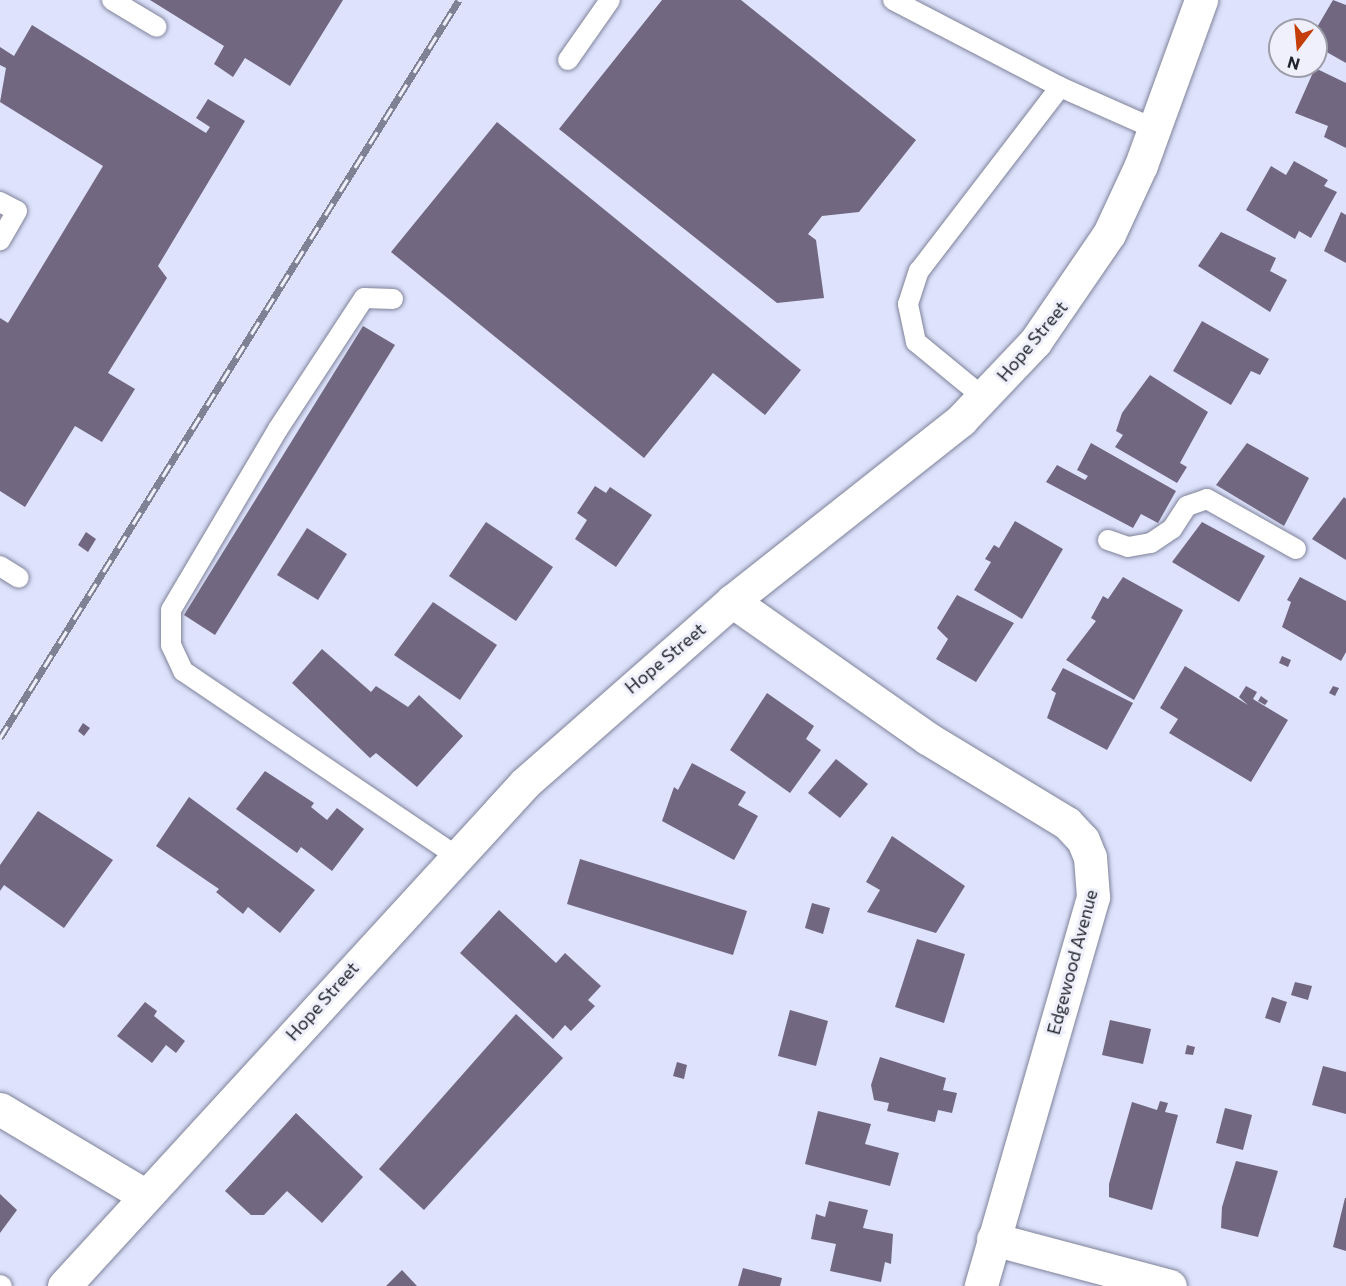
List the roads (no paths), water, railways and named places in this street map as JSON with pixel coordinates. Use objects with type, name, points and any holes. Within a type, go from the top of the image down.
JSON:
[{"type":"main road","name":"Hope Street","points":[[64,1286],[455,855],[607,706],[983,397],[1076,288],[1109,234],[1155,129],[1201,0]]},
{"type":"main road","name":"Edgewood Avenue","points":[[732,601],[1083,840],[1094,875],[1093,897],[981,1286]]},
{"type":"main road","points":[[0,1109],[146,1196]]},
{"type":"main road","points":[[993,1239],[1170,1286]]},
{"type":"lane","points":[[111,0],[157,27]]},
{"type":"lane","points":[[568,60],[610,0]]},
{"type":"lane","points":[[893,0],[1060,87],[1155,129]]},
{"type":"lane","points":[[983,397],[916,342],[908,304],[919,271],[1060,87]]},
{"type":"lane","points":[[0,202],[17,211],[0,241]]},
{"type":"lane","points":[[393,299],[364,298],[279,429],[171,610],[171,645],[183,671],[455,855]]},
{"type":"lane","points":[[1108,540],[1128,547],[1151,543],[1172,529],[1187,506],[1207,500],[1296,549]]},
{"type":"lane","points":[[0,566],[19,578]]},
{"type":"railway","points":[[0,738],[459,0]]}]
